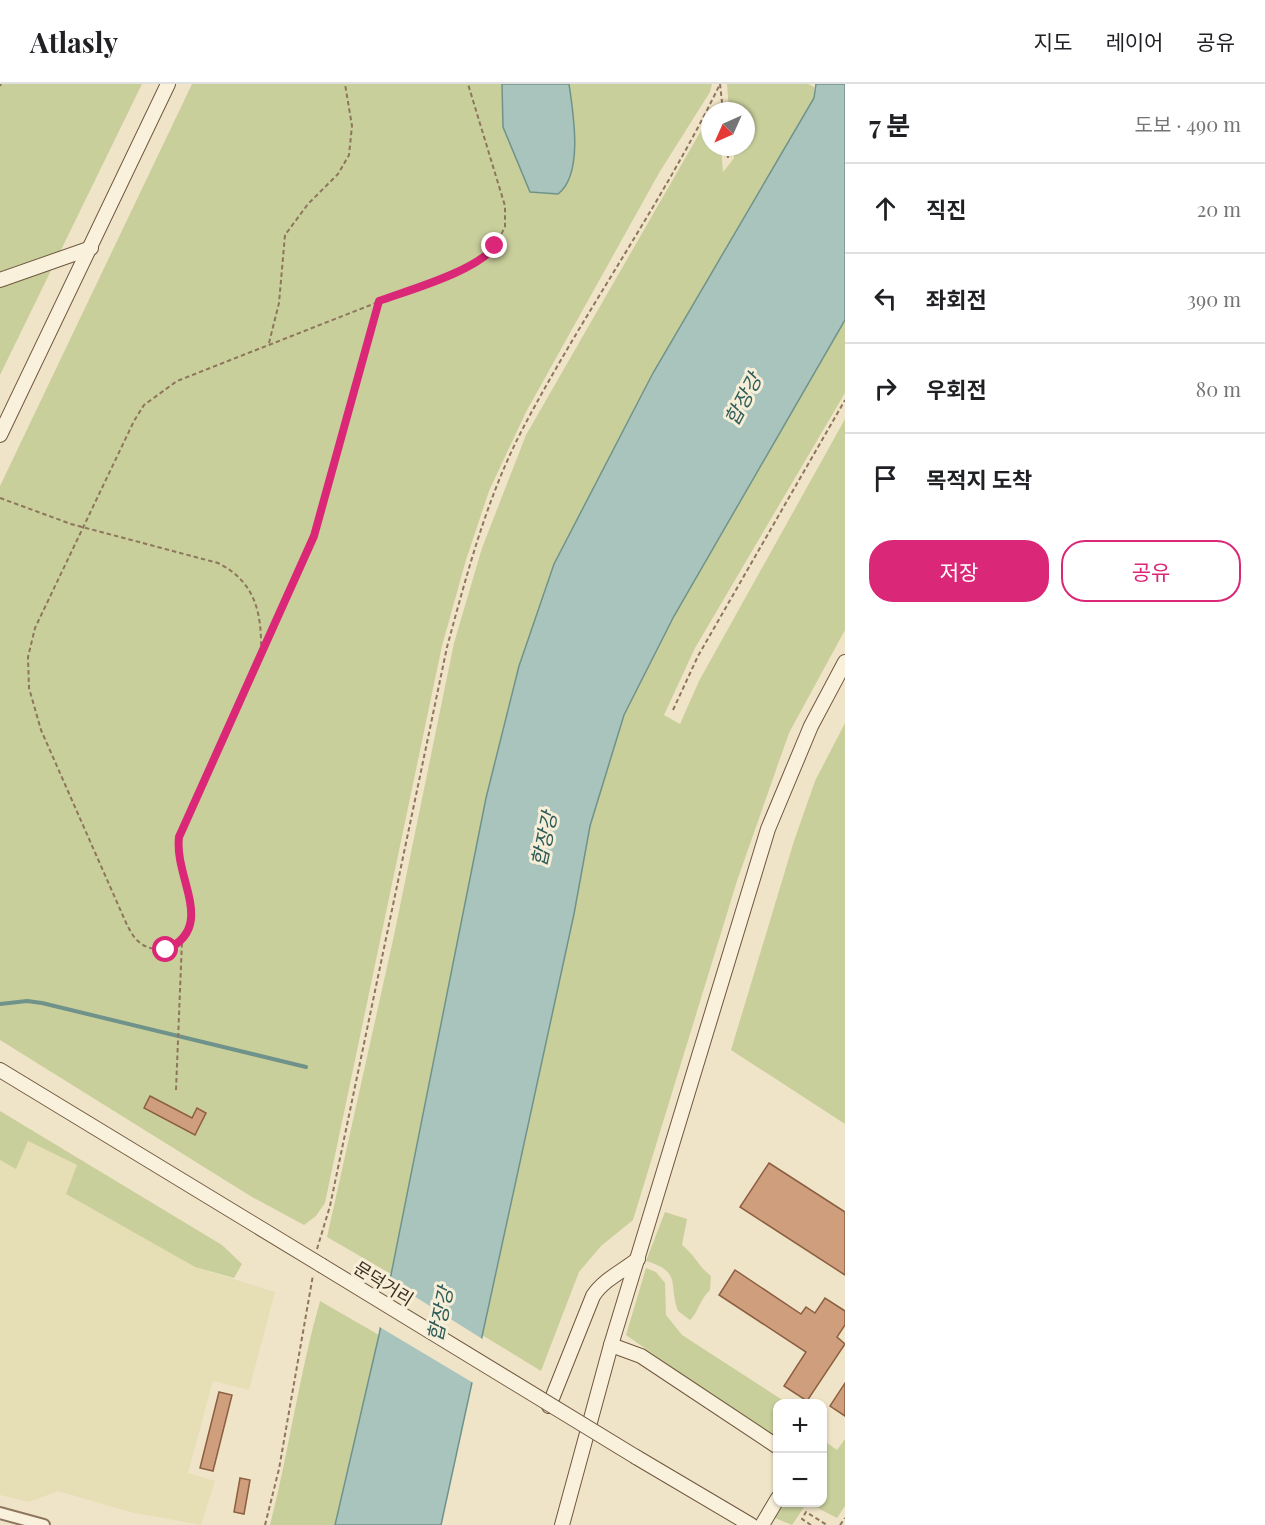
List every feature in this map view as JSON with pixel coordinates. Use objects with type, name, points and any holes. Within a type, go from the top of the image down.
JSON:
[{"type":"street","points":[[0,435],[168,84]]},
{"type":"street","points":[[0,280],[91,248]]},
{"type":"street","points":[[564,1524],[611,1345],[768,828],[811,726],[845,662]]},
{"type":"street","name":"문덕거리","points":[[0,1070],[549,1406],[751,1525]]},
{"type":"street","points":[[549,1406],[593,1296],[601,1284],[617,1276],[639,1258]]},
{"type":"street","points":[[611,1345],[641,1356],[773,1444]]},
{"type":"street","points":[[762,1525],[773,1505]]},
{"type":"street","points":[[0,1513],[44,1525]]},
{"type":"path","points":[[268,344],[279,303],[285,235],[308,204],[338,174],[349,155],[352,126],[345,84]]},
{"type":"path","points":[[379,301],[314,536],[179,837],[177,854],[192,908],[192,923],[188,936],[166,950],[150,948],[138,942],[127,925],[40,730],[29,688],[28,657],[35,628],[82,526],[144,405],[177,381],[485,258],[495,246],[505,227],[505,206],[468,84]]},
{"type":"path","points":[[720,84],[722,102]]},
{"type":"path","points":[[265,1525],[279,1469],[317,1263],[447,647],[471,559],[494,492],[521,432],[684,154],[720,84]]},
{"type":"path","points":[[673,710],[698,656],[845,400]]},
{"type":"path","points":[[0,498],[82,526],[218,562],[232,570],[246,583],[255,598],[261,628],[261,654]]},
{"type":"path","points":[[176,1090],[182,941]]},
{"type":"path","points":[[811,1525],[802,1520],[806,1512],[827,1525]]},
{"type":"path","points":[[840,1525],[845,1518]]},
{"type":"shaded area","points":[[28,1141],[77,1165],[66,1194],[195,1267],[275,1292],[249,1390],[213,1381],[188,1473],[215,1481],[201,1525],[130,1512],[58,1491],[29,1502],[0,1495],[0,1160],[16,1169]]},
{"type":"green space","points":[[0,84],[142,84],[0,375]]},
{"type":"green space","points":[[192,84],[712,84],[710,92],[704,102],[701,102],[701,106],[659,173],[526,412],[489,491],[466,560],[442,646],[325,1203],[316,1216],[304,1225],[252,1197],[0,1040],[0,486]]},
{"type":"green space","points":[[727,84],[808,84],[814,87],[814,98],[653,373],[486,798],[391,1274],[327,1237],[393,940],[454,643],[482,548],[526,435],[701,131],[701,156],[722,156],[723,172],[734,156],[755,156],[755,102],[728,102]]},
{"type":"green space","points":[[845,320],[845,393],[695,648],[664,715],[680,724],[699,681],[845,419],[845,630],[789,733],[737,881],[633,1220],[601,1246],[579,1272],[541,1371],[482,1335],[574,914],[590,826],[624,715],[674,616]]},
{"type":"green space","points":[[845,723],[845,1124],[731,1050],[794,841],[815,781]]},
{"type":"green space","points":[[0,1111],[222,1245],[242,1264],[234,1278],[195,1267],[66,1194],[77,1165],[28,1141],[16,1169],[0,1160]]},
{"type":"green space","points":[[665,1212],[687,1219],[682,1245],[711,1276],[710,1290],[690,1320],[678,1311],[670,1275],[658,1265],[646,1261]]},
{"type":"green space","points":[[646,1268],[656,1272],[665,1283],[666,1315],[682,1335],[781,1399],[773,1399],[773,1438],[626,1335]]},
{"type":"green space","points":[[320,1301],[379,1335],[335,1525],[270,1525],[306,1357]]},
{"type":"green space","points":[[845,1439],[845,1506],[837,1518],[816,1507],[827,1507],[827,1443],[837,1450]]},
{"type":"green space","points":[[781,1507],[804,1507],[792,1525],[775,1518]]},
{"type":"water","points":[[502,84],[569,84],[574,126],[574,158],[566,185],[558,194],[530,192],[503,127]]},
{"type":"water","name":"합장강","points":[[816,84],[845,84],[845,320],[674,616],[624,715],[590,826],[574,914],[441,1525],[335,1525],[379,1335],[486,798],[519,666],[554,564],[653,373],[814,98]]},
{"type":"pier","points":[[387,1279],[484,1340],[475,1384],[378,1326]]},
{"type":"building","points":[[150,1096],[192,1118],[197,1108],[206,1113],[195,1135],[144,1108]]},
{"type":"building","points":[[769,1163],[845,1212],[845,1275],[740,1207]]},
{"type":"building","points":[[735,1270],[801,1314],[806,1307],[815,1313],[825,1298],[845,1311],[845,1325],[837,1337],[845,1344],[808,1399],[804,1399],[784,1386],[806,1352],[719,1295]]},
{"type":"building","points":[[845,1383],[845,1416],[830,1406]]},
{"type":"building","points":[[219,1392],[232,1395],[213,1471],[200,1468]]},
{"type":"building","points":[[240,1478],[250,1480],[244,1514],[234,1512]]},
{"type":"waterway","points":[[0,1004],[27,1001],[42,1003],[306,1067]]},
{"type":"route","points":[[166,950],[188,936],[192,923],[192,908],[177,854],[179,837],[314,536],[368,332],[379,301],[470,266],[485,258],[495,246]]}]
